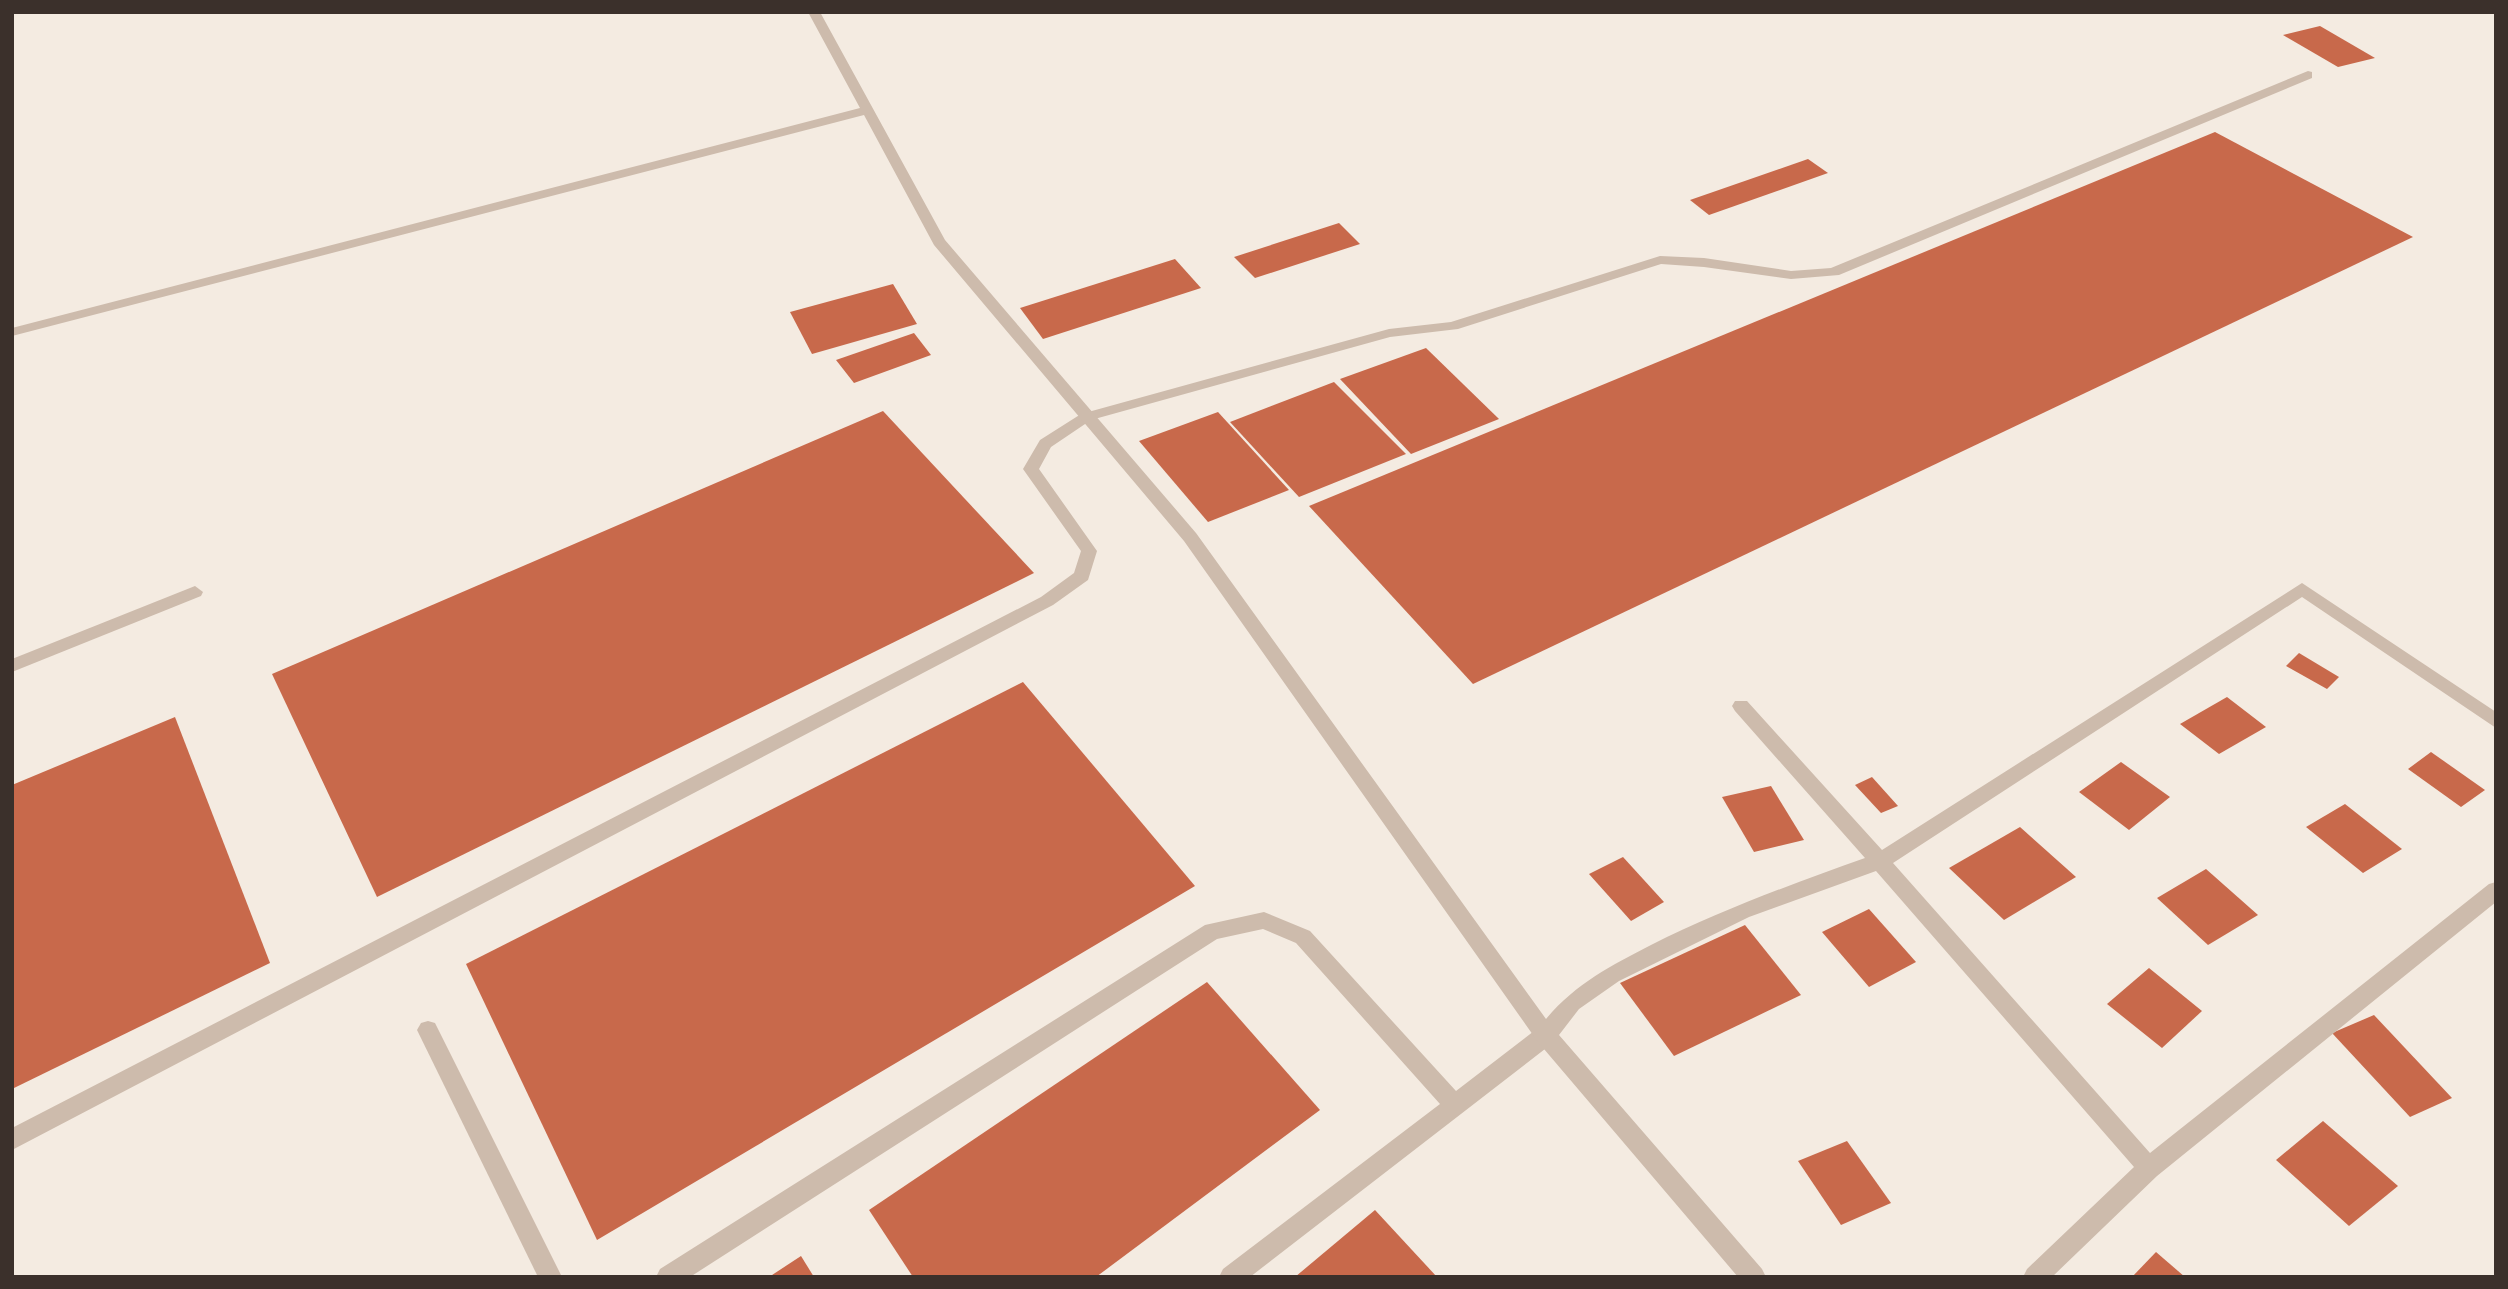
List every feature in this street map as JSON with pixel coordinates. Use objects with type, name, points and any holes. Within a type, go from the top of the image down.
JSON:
[{"type":"street","points":[[814,12],[939,242],[1190,537],[1546,1035],[1754,1277]]},
{"type":"street","points":[[12,1140],[1047,601],[1082,576],[1089,551],[1031,469],[1036,452],[1048,439],[1086,417],[1389,334],[1453,326],[1660,260],[1691,260],[1787,276],[1811,277],[1834,272],[2308,75]]},
{"type":"street","points":[[12,332],[867,110]]},
{"type":"street","points":[[1231,1277],[1546,1035],[1572,1003],[1612,975],[1742,911],[1880,861],[2302,589],[2496,721]]},
{"type":"street","points":[[12,666],[195,592]]},
{"type":"street","points":[[1741,706],[2149,1168]]},
{"type":"street","points":[[2035,1277],[2149,1168],[2496,890]]},
{"type":"street","points":[[668,1277],[1212,931],[1264,919],[1303,937],[1455,1105]]},
{"type":"street","points":[[428,1030],[550,1277]]},
{"type":"building","points":[[2320,26],[2375,58],[2338,67],[2283,35]]},
{"type":"building","points":[[2215,132],[2413,237],[1473,684],[1309,506]]},
{"type":"building","points":[[1808,159],[1828,173],[1709,215],[1690,200]]},
{"type":"building","points":[[1339,223],[1360,244],[1255,278],[1234,257]]},
{"type":"building","points":[[1175,259],[1201,288],[1043,339],[1020,308]]},
{"type":"building","points":[[893,284],[917,324],[812,354],[790,312]]},
{"type":"building","points":[[914,333],[931,355],[854,383],[836,360]]},
{"type":"building","points":[[1426,348],[1499,419],[1411,454],[1340,379]]},
{"type":"building","points":[[1334,382],[1406,454],[1299,497],[1230,422]]},
{"type":"building","points":[[883,411],[1034,573],[377,897],[272,674]]},
{"type":"building","points":[[1218,412],[1289,490],[1208,522],[1139,441]]},
{"type":"building","points":[[2299,653],[2339,677],[2327,689],[2286,666]]},
{"type":"building","points":[[1023,682],[1195,886],[597,1240],[466,964]]},
{"type":"building","points":[[2227,697],[2266,727],[2219,754],[2180,724]]},
{"type":"building","points":[[175,717],[270,963],[12,1089],[12,785]]},
{"type":"building","points":[[2431,752],[2485,790],[2461,807],[2408,769]]},
{"type":"building","points":[[2121,762],[2170,797],[2129,830],[2079,792]]},
{"type":"building","points":[[1872,777],[1898,806],[1881,813],[1855,785]]},
{"type":"building","points":[[1771,786],[1804,840],[1754,852],[1722,797]]},
{"type":"building","points":[[2345,804],[2402,849],[2363,873],[2306,827]]},
{"type":"building","points":[[2020,827],[2076,877],[2004,920],[1949,868]]},
{"type":"building","points":[[1623,857],[1664,902],[1631,921],[1589,874]]},
{"type":"building","points":[[2206,869],[2258,915],[2208,945],[2157,898]]},
{"type":"building","points":[[1869,909],[1916,962],[1869,987],[1822,932]]},
{"type":"building","points":[[1745,925],[1801,995],[1674,1056],[1620,983]]},
{"type":"building","points":[[2149,968],[2202,1011],[2162,1048],[2107,1004]]},
{"type":"building","points":[[1207,982],[1320,1110],[1096,1277],[913,1277],[869,1210]]},
{"type":"building","points":[[2374,1015],[2452,1098],[2410,1117],[2332,1033]]},
{"type":"building","points":[[2323,1121],[2398,1186],[2349,1226],[2276,1160]]},
{"type":"building","points":[[1847,1141],[1891,1203],[1841,1225],[1798,1161]]},
{"type":"building","points":[[1375,1210],[1437,1277],[1295,1277]]},
{"type":"building","points":[[2156,1252],[2185,1277],[2132,1277]]},
{"type":"building","points":[[801,1256],[814,1277],[769,1277]]}]
